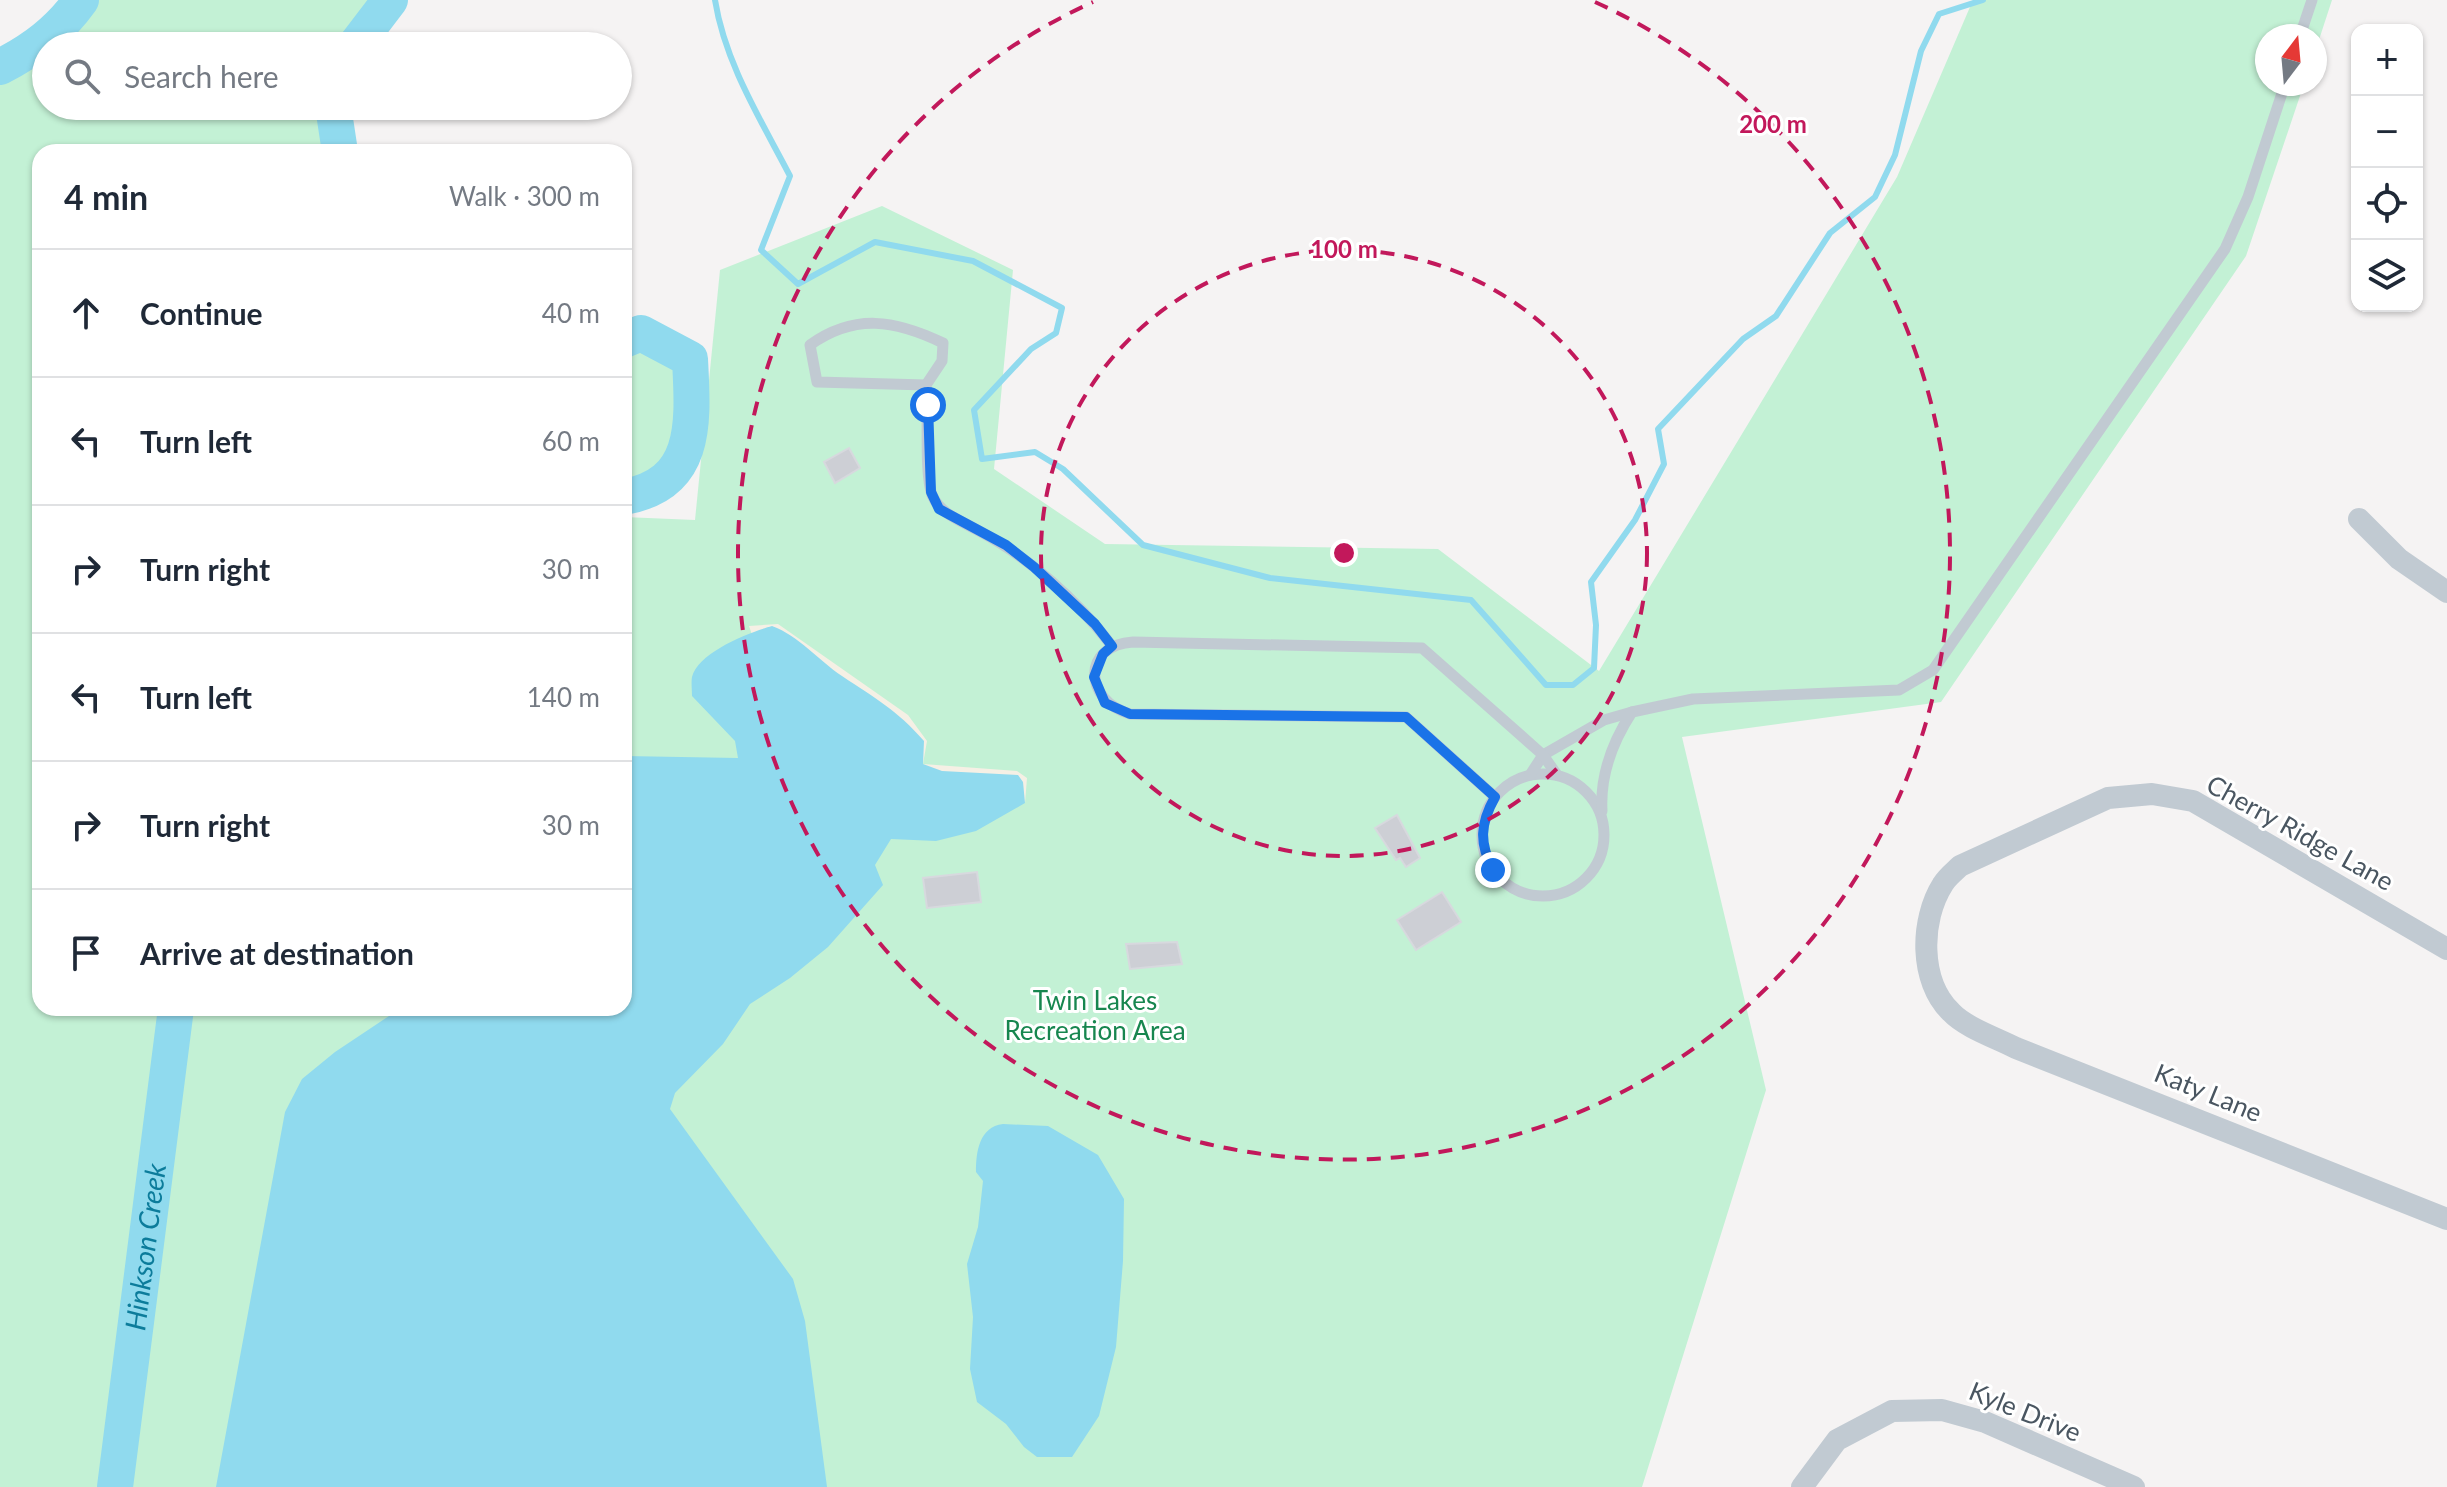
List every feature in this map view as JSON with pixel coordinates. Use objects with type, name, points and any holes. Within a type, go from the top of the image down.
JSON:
[{"type":"street","points":[[2359,519],[2399,559],[2447,592]]},
{"type":"street","name":"Cherry Ridge Lane","points":[[1951,1013],[1930,980],[1926,953],[1930,917],[1943,883],[1960,866],[2108,798],[2152,794],[2193,801],[2447,949]]},
{"type":"street","name":"Katy Lane","points":[[1951,1013],[2016,1048],[2447,1219]]},
{"type":"street","name":"Kyle Drive","points":[[1802,1487],[1837,1440],[1892,1411],[1942,1410],[1985,1422],[2134,1487]]},
{"type":"lane","points":[[2304,24],[2312,0]]},
{"type":"lane","points":[[1530,775],[1543,755],[1604,720],[1632,712],[1693,699],[1899,690],[1933,670],[2225,249],[2248,197],[2281,96]]},
{"type":"lane","points":[[926,385],[817,382],[810,345],[831,330],[854,322],[921,333],[943,343],[942,361],[926,385],[931,492],[939,509],[1006,545],[1034,567],[1095,624],[1112,646]]},
{"type":"lane","points":[[1495,797],[1406,717],[1130,714],[1113,709],[1098,692],[1094,677],[1103,654],[1112,646],[1133,642],[1422,648],[1543,755],[1557,775]]},
{"type":"lane","points":[[1602,815],[1592,797],[1576,783],[1557,775],[1530,775],[1511,783],[1495,797],[1485,814],[1481,833],[1488,862],[1506,885],[1524,894],[1543,897],[1562,894],[1580,885],[1594,871],[1603,854],[1605,835],[1601,789],[1621,729],[1632,712]]},
{"type":"green space","name":"Twin Lakes Recreation Area","points":[[81,0],[390,0],[366,32],[52,32]]},
{"type":"green space","name":"Twin Lakes Recreation Area","points":[[1973,0],[2332,0],[2324,24],[2255,24],[2255,96],[2300,96],[2246,256],[1941,702],[1682,737],[1766,1090],[1642,1487],[128,1487],[129,1432],[137,1362],[129,1377],[115,1487],[0,1487],[0,67],[32,48],[32,120],[335,120],[339,144],[32,144],[32,1016],[175,1016],[146,1246],[150,1260],[167,1137],[189,1016],[632,1016],[632,517],[695,520],[720,270],[882,206],[1013,270],[994,469],[1105,544],[1438,549],[1599,671],[1897,177]]},
{"type":"green space","points":[[641,333],[690,359],[692,405],[686,446],[679,464],[666,479],[648,490],[632,495],[632,337]]},
{"type":"sand","points":[[778,624],[908,715],[927,741],[923,764],[1017,771],[1027,778],[1025,803],[1009,782],[909,788],[756,646],[749,626]]},
{"type":"water","points":[[772,626],[782,630],[885,705],[924,741],[923,764],[942,771],[1018,775],[1023,782],[1025,803],[976,831],[936,841],[891,839],[875,865],[883,885],[828,947],[790,978],[750,1004],[723,1044],[675,1093],[670,1109],[793,1279],[805,1321],[827,1487],[216,1487],[285,1112],[302,1079],[335,1052],[389,1016],[632,1016],[632,756],[738,758],[735,741],[692,696],[692,677],[696,668],[714,651]]},
{"type":"water","points":[[1003,1124],[1048,1126],[1098,1155],[1124,1199],[1116,1347],[1099,1416],[1072,1457],[1037,1457],[1024,1447],[1006,1424],[977,1402],[970,1369],[973,1317],[967,1264],[978,1227],[983,1181],[976,1172],[977,1156],[984,1135]]},
{"type":"building","points":[[849,448],[860,468],[835,483],[824,462]]},
{"type":"building","points":[[1397,815],[1420,858],[1406,867],[1400,858],[1396,860],[1375,828]]},
{"type":"building","points":[[977,872],[981,902],[927,908],[923,878]]},
{"type":"building","points":[[1442,892],[1461,922],[1416,950],[1397,920]]},
{"type":"building","points":[[1177,942],[1182,964],[1130,969],[1126,944]]},
{"type":"waterway","name":"Hinkson Creek","points":[[52,32],[81,0]]},
{"type":"waterway","name":"Hinkson Creek","points":[[366,32],[390,0]]},
{"type":"waterway","points":[[715,0],[735,69],[790,176],[761,250],[798,284],[875,242],[973,261],[1062,308],[1056,333],[1031,349],[974,410],[982,459],[1035,452],[1063,469],[1143,545],[1270,578],[1471,600],[1546,685],[1573,685],[1594,668],[1596,625],[1591,582],[1635,520],[1664,464],[1658,429],[1743,339],[1776,316],[1830,233],[1875,197],[1895,155],[1921,51],[1939,14],[1983,0]]},
{"type":"waterway","name":"Hinkson Creek","points":[[0,67],[32,48]]},
{"type":"waterway","name":"Hinkson Creek","points":[[335,120],[339,144]]},
{"type":"waterway","name":"Hinkson Creek","points":[[632,337],[641,333],[690,359],[692,405],[686,446],[679,464],[666,479],[648,490],[632,495]]},
{"type":"waterway","name":"Hinkson Creek","points":[[115,1487],[175,1016]]},
{"type":"route","points":[[928,405],[931,492],[939,509],[1006,545],[1095,624],[1112,646],[1097,664],[1094,677],[1105,703],[1130,714],[1406,717],[1495,797],[1485,814],[1481,833],[1484,853],[1493,870]]}]
